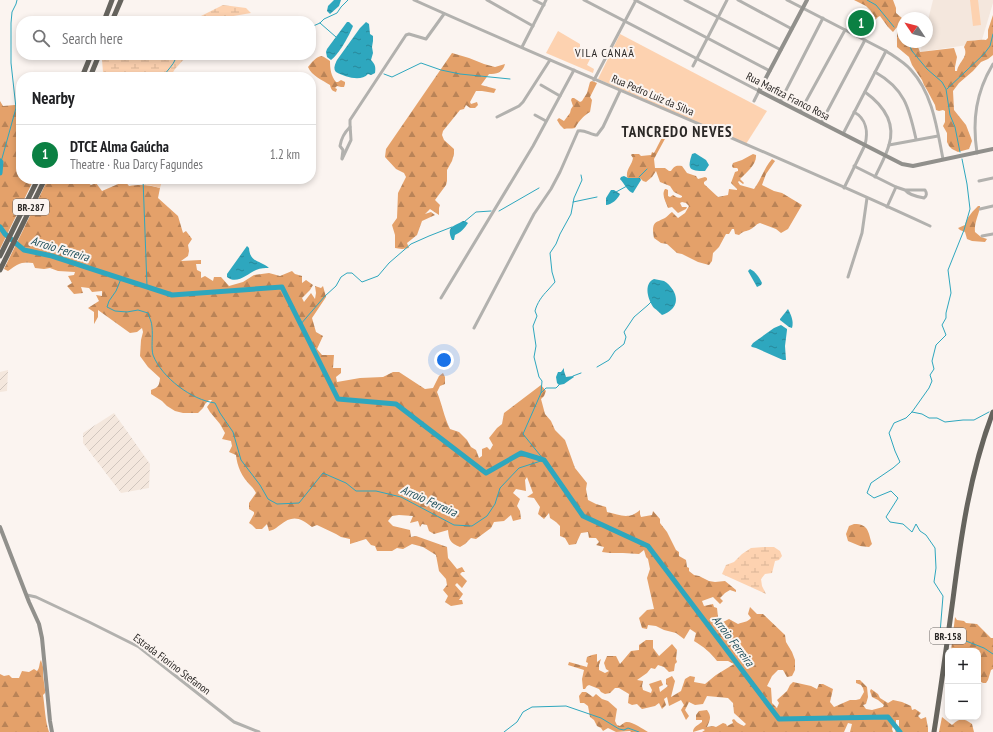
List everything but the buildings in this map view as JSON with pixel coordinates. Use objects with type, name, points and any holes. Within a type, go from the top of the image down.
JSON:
[{"type":"highway","points":[[106,16],[112,0]]},
{"type":"highway","points":[[114,16],[121,0]]},
{"type":"highway","points":[[84,72],[89,60]]},
{"type":"highway","points":[[92,72],[97,60]]},
{"type":"highway","name":"BR-287","points":[[0,270],[36,184]]},
{"type":"highway","name":"BR-287","points":[[15,233],[42,184]]},
{"type":"highway","name":"BR-287","points":[[0,256],[10,245]]},
{"type":"highway","name":"BR-158","points":[[934,732],[966,509],[993,412]]},
{"type":"street","name":"Rua Pedro Luiz da Silva","points":[[414,0],[594,80],[760,150],[930,226]]},
{"type":"street","points":[[487,0],[533,26]]},
{"type":"street","points":[[534,0],[544,5]]},
{"type":"street","points":[[522,47],[546,0]]},
{"type":"street","name":"Rua Marfiza Franco Rosa","points":[[584,0],[907,166],[993,149]]},
{"type":"street","points":[[594,80],[635,0],[770,70]]},
{"type":"street","points":[[685,0],[781,50]]},
{"type":"street","points":[[693,66],[727,0]]},
{"type":"street","points":[[738,0],[792,29]]},
{"type":"street","points":[[787,0],[886,51],[911,70],[922,84],[930,101],[943,159]]},
{"type":"street","points":[[754,101],[807,0]]},
{"type":"street","points":[[350,127],[341,142],[340,146],[343,150],[342,159],[351,140],[350,120],[406,35],[409,34],[426,39],[444,14]]},
{"type":"street","points":[[780,102],[823,18]]},
{"type":"street","points":[[800,112],[845,30]]},
{"type":"street","points":[[821,123],[865,40]]},
{"type":"street","points":[[843,134],[886,51]]},
{"type":"street","points":[[497,117],[519,106],[523,102],[550,60]]},
{"type":"street","points":[[977,153],[974,126],[977,106],[985,78],[993,64]]},
{"type":"street","points":[[441,298],[533,146],[574,70]]},
{"type":"street","points":[[875,72],[889,80],[900,93],[909,111],[916,139]]},
{"type":"street","points":[[540,86],[560,96]]},
{"type":"street","points":[[474,328],[534,214],[551,189],[560,172],[578,131],[581,130],[597,135],[603,127],[620,91]]},
{"type":"street","points":[[865,92],[877,102],[886,114],[891,129],[889,145],[875,177]]},
{"type":"street","points":[[844,188],[865,145],[867,134],[865,125],[860,117],[854,112]]},
{"type":"street","points":[[535,115],[546,121]]},
{"type":"street","points":[[889,145],[938,136]]},
{"type":"street","points":[[854,166],[896,187],[922,198],[924,198],[927,194],[925,190],[905,190]]},
{"type":"street","points":[[979,181],[993,178]]},
{"type":"street","points":[[887,207],[896,187]]},
{"type":"street","points":[[848,277],[862,233],[867,198]]},
{"type":"street","points":[[980,209],[993,206]]},
{"type":"street","points":[[982,236],[993,234]]},
{"type":"street","points":[[0,527],[39,624],[42,638],[52,732]]},
{"type":"street","name":"Estrada Fiorino Stefanon","points":[[27,595],[36,597],[139,647],[234,722],[259,732]]},
{"type":"shaded area","points":[[933,0],[993,0],[981,43],[920,52],[921,48],[933,48],[933,12],[930,12]]},
{"type":"shaded area","points":[[8,370],[7,391],[0,392],[0,372]]},
{"type":"shaded area","points":[[114,413],[150,464],[149,488],[121,493],[83,443],[83,433]]},
{"type":"green space","points":[[854,0],[893,0],[897,14],[897,27],[893,32],[880,16],[875,20],[872,17],[871,11],[866,6]]},
{"type":"green space","points":[[970,0],[978,0],[981,25],[973,26]]},
{"type":"green space","points":[[223,5],[246,8],[251,13],[234,16],[201,16]]},
{"type":"green space","points":[[993,15],[993,55],[981,62],[959,83],[953,91],[954,110],[966,125],[972,141],[969,149],[958,152],[952,149],[947,142],[947,133],[943,126],[945,122],[945,111],[936,110],[935,105],[909,57],[898,48],[918,48],[920,52],[954,48],[957,57],[955,71],[957,71],[965,56],[964,47],[967,41],[986,40],[988,38],[988,30]]},
{"type":"green space","points":[[558,31],[580,44],[580,48],[588,53],[586,57],[590,59],[587,65],[594,69],[593,73],[546,53]]},
{"type":"green space","points":[[620,34],[767,111],[746,144],[598,79]]},
{"type":"green space","points":[[452,53],[495,67],[505,64],[501,71],[489,74],[481,85],[496,89],[494,93],[476,91],[470,102],[471,104],[477,102],[478,105],[475,108],[470,108],[466,105],[443,131],[442,135],[444,140],[454,149],[454,154],[447,170],[446,185],[435,200],[440,205],[439,215],[430,209],[425,214],[431,212],[435,215],[422,221],[417,235],[407,243],[409,248],[395,248],[395,235],[392,225],[397,218],[398,193],[406,177],[404,173],[396,169],[385,157],[386,149]]},
{"type":"green space","points":[[321,56],[330,61],[333,77],[336,82],[341,80],[345,82],[344,87],[337,86],[335,88],[337,89],[336,92],[332,90],[330,85],[316,76],[316,72],[312,72],[310,70],[308,67],[316,58]]},
{"type":"green space","points":[[102,60],[183,60],[173,72],[103,72]]},
{"type":"green space","points":[[592,81],[597,83],[590,97],[592,100],[590,112],[581,119],[575,128],[564,129],[557,120],[559,118],[564,121],[570,113],[573,106],[571,100],[572,98],[580,102],[582,101],[587,93],[590,82]]},
{"type":"green space","points":[[0,101],[3,106],[16,104],[16,184],[32,184],[0,249]]},
{"type":"green space","points":[[670,124],[672,124],[672,126],[654,159],[655,168],[665,168],[671,171],[675,166],[682,166],[687,173],[696,176],[698,179],[705,177],[707,178],[704,184],[718,197],[728,195],[729,189],[737,190],[731,183],[735,172],[738,171],[737,168],[733,168],[733,163],[753,154],[756,155],[753,165],[740,179],[744,183],[738,182],[740,185],[754,189],[772,159],[775,161],[766,174],[762,185],[782,193],[802,205],[788,229],[781,233],[776,229],[760,223],[739,235],[735,234],[734,229],[732,229],[729,234],[726,234],[719,247],[713,253],[712,261],[709,265],[677,253],[667,244],[661,243],[654,238],[653,228],[656,222],[665,218],[672,212],[678,218],[685,213],[689,206],[686,203],[680,203],[682,207],[687,207],[678,213],[672,207],[668,208],[664,196],[665,189],[668,190],[668,196],[670,197],[673,195],[681,198],[682,196],[674,192],[670,186],[660,182],[656,171],[646,182],[640,178],[628,178],[627,174],[632,163],[633,158],[631,155],[639,154],[641,156],[651,155],[652,152],[654,153]]},
{"type":"green space","points":[[46,184],[97,184],[102,191],[118,184],[127,184],[129,186],[145,185],[160,188],[158,198],[178,216],[183,233],[186,231],[192,239],[188,245],[188,256],[181,261],[201,260],[201,264],[196,264],[197,270],[201,272],[201,278],[205,276],[213,281],[214,277],[221,277],[229,286],[243,282],[254,275],[269,273],[280,276],[292,271],[295,274],[302,276],[302,283],[306,280],[313,285],[302,298],[304,302],[311,293],[315,299],[315,286],[321,288],[323,286],[326,297],[312,318],[316,332],[323,336],[317,349],[322,355],[334,355],[333,368],[341,368],[341,373],[336,377],[337,382],[360,378],[383,377],[393,372],[399,372],[425,389],[433,388],[439,376],[443,373],[445,377],[445,384],[440,386],[437,392],[450,429],[459,432],[467,440],[471,447],[476,450],[479,458],[482,456],[482,449],[487,447],[490,450],[493,445],[489,438],[502,424],[504,413],[541,385],[546,391],[541,399],[545,414],[551,421],[555,430],[565,440],[575,468],[587,483],[586,489],[588,500],[606,507],[607,512],[624,516],[632,515],[640,510],[641,517],[652,515],[653,511],[660,519],[660,523],[667,532],[676,550],[679,552],[679,556],[686,560],[689,571],[694,575],[709,581],[725,581],[736,590],[736,592],[730,590],[725,593],[720,598],[723,601],[720,604],[713,597],[702,601],[704,606],[713,604],[714,607],[717,608],[718,617],[723,622],[729,619],[738,624],[751,618],[748,614],[750,607],[757,614],[763,614],[785,635],[786,642],[795,660],[795,670],[792,676],[787,677],[783,670],[778,670],[772,676],[767,686],[771,688],[772,703],[777,708],[779,703],[777,700],[787,691],[793,682],[817,689],[819,684],[823,684],[833,689],[830,702],[834,707],[850,700],[860,699],[864,692],[861,685],[856,683],[856,680],[860,680],[867,687],[868,697],[866,704],[863,705],[866,709],[872,710],[883,707],[884,705],[872,697],[870,691],[871,689],[878,694],[880,698],[888,703],[893,700],[902,702],[911,706],[912,710],[915,709],[921,713],[918,716],[921,719],[926,717],[928,732],[896,732],[895,731],[899,726],[899,720],[896,720],[896,725],[893,726],[892,729],[893,732],[850,732],[852,724],[848,723],[844,732],[702,732],[705,730],[703,729],[693,732],[695,727],[702,722],[702,720],[696,720],[696,715],[699,711],[707,710],[709,712],[710,718],[707,727],[716,727],[723,723],[727,726],[733,723],[732,720],[734,719],[744,726],[746,724],[734,713],[733,703],[728,698],[707,696],[703,704],[695,705],[689,702],[685,710],[689,716],[686,720],[681,710],[684,705],[681,700],[669,706],[667,697],[664,699],[666,705],[662,709],[659,703],[655,706],[642,709],[637,704],[632,705],[628,703],[629,694],[619,688],[615,688],[610,693],[605,694],[599,689],[589,685],[583,689],[582,679],[584,670],[568,665],[569,662],[587,667],[587,657],[597,654],[597,662],[601,659],[599,670],[605,673],[609,671],[606,669],[604,663],[607,656],[616,656],[620,664],[631,651],[639,650],[639,645],[646,640],[653,640],[653,648],[659,656],[672,644],[677,650],[677,662],[675,664],[674,671],[669,672],[664,667],[658,665],[655,669],[651,668],[637,680],[643,681],[643,690],[651,693],[652,690],[649,684],[661,680],[663,685],[659,687],[660,692],[668,686],[666,684],[666,679],[672,676],[675,681],[671,697],[681,691],[685,679],[690,676],[695,677],[694,682],[705,684],[734,664],[728,661],[717,661],[707,650],[694,641],[696,633],[690,629],[684,639],[676,633],[656,626],[648,625],[647,629],[642,628],[639,618],[647,610],[654,609],[647,578],[650,569],[644,550],[639,554],[602,552],[604,547],[596,545],[599,542],[596,538],[589,538],[588,532],[581,533],[576,544],[569,545],[565,538],[560,536],[560,526],[550,518],[549,513],[544,519],[538,514],[540,507],[534,498],[527,497],[533,493],[527,477],[525,480],[526,491],[516,489],[513,493],[520,499],[517,506],[520,511],[521,519],[513,521],[511,515],[504,521],[494,522],[491,528],[476,539],[471,538],[460,547],[451,541],[448,530],[434,534],[429,531],[427,525],[422,524],[420,527],[418,521],[410,523],[413,516],[392,516],[388,521],[393,526],[410,530],[411,537],[416,536],[447,547],[448,558],[457,569],[462,567],[465,572],[460,574],[467,581],[462,588],[457,583],[455,585],[463,594],[459,600],[462,600],[463,604],[451,606],[445,602],[448,596],[443,590],[447,585],[446,579],[439,571],[436,555],[423,547],[412,544],[403,549],[397,548],[392,551],[377,551],[375,546],[371,545],[366,539],[350,544],[350,539],[341,537],[317,525],[312,527],[304,521],[296,518],[284,522],[271,531],[269,531],[267,524],[262,529],[256,529],[249,523],[254,512],[249,509],[249,503],[256,493],[242,475],[237,463],[236,455],[229,452],[232,446],[231,441],[222,439],[225,433],[207,407],[212,400],[209,400],[198,413],[183,413],[175,411],[151,394],[151,390],[159,385],[160,378],[148,367],[140,356],[143,332],[142,328],[137,332],[130,333],[98,310],[98,317],[94,324],[94,312],[88,308],[99,301],[96,295],[102,296],[102,291],[92,292],[89,288],[81,287],[83,293],[74,294],[67,286],[72,283],[68,276],[74,275],[75,272],[58,271],[50,268],[35,268],[33,263],[29,262],[20,264],[8,271],[4,269]]},
{"type":"green space","points":[[141,184],[161,184],[160,188]]},
{"type":"green space","points":[[980,206],[980,208],[975,232],[981,237],[987,239],[985,242],[967,239],[965,232],[958,228],[965,225],[972,212]]},
{"type":"green space","points":[[854,524],[863,525],[869,532],[872,544],[869,547],[860,546],[848,541],[846,534],[849,526]]},
{"type":"green space","points":[[774,547],[780,551],[782,556],[779,560],[775,561],[772,573],[765,574],[761,579],[762,586],[766,594],[722,574],[726,565],[734,562],[751,548]]},
{"type":"green space","points":[[955,617],[957,620],[964,621],[966,623],[977,624],[991,638],[993,638],[993,669],[991,670],[986,683],[981,682],[981,648],[951,648]]},
{"type":"green space","points":[[41,660],[45,690],[43,695],[49,732],[0,732],[0,674],[4,676],[9,675],[12,678],[19,678],[22,671],[29,672],[34,669],[37,671]]},
{"type":"green space","points":[[582,692],[586,692],[593,697],[596,694],[602,699],[608,701],[617,709],[615,721],[617,725],[620,726],[625,722],[628,722],[648,732],[616,732],[608,728],[603,731],[590,717],[588,706],[584,703],[580,703],[579,696]]},
{"type":"green space","points":[[942,717],[952,725],[959,720],[966,721],[972,724],[974,732],[939,732]]},
{"type":"water","points":[[334,0],[341,0],[339,6],[330,14],[327,11],[328,6]]},
{"type":"water","points":[[347,22],[353,26],[344,44],[331,60],[327,57],[327,49]]},
{"type":"water","points":[[366,22],[369,24],[370,34],[373,36],[373,53],[371,60],[375,66],[375,73],[357,78],[344,76],[336,72],[334,68],[337,60]]},
{"type":"water","points":[[695,153],[706,160],[709,165],[705,171],[693,170],[691,168],[690,159],[692,154]]},
{"type":"water","points":[[624,176],[628,178],[640,178],[641,180],[633,193],[620,179]]},
{"type":"water","points":[[611,190],[614,190],[620,194],[618,198],[606,205],[606,198]]},
{"type":"water","points":[[463,221],[468,223],[459,233],[455,235],[454,240],[452,240],[450,229]]},
{"type":"water","points":[[247,246],[253,259],[269,268],[261,268],[242,278],[234,280],[227,277],[227,274]]},
{"type":"water","points":[[750,269],[758,277],[762,283],[761,285],[757,287],[748,271]]},
{"type":"water","points":[[654,279],[667,283],[673,290],[676,298],[675,306],[670,311],[662,315],[654,308],[648,297],[649,285]]},
{"type":"water","points":[[788,309],[792,320],[792,328],[780,320]]},
{"type":"water","points":[[781,325],[787,329],[785,346],[786,360],[751,346],[774,328]]},
{"type":"water","points":[[564,368],[566,377],[574,377],[564,384],[559,385],[556,377],[558,372],[561,372]]},
{"type":"waterway","points":[[1,162],[16,108],[11,63],[11,23],[12,12],[17,0]]},
{"type":"waterway","points":[[316,25],[337,13],[348,0]]},
{"type":"waterway","points":[[867,0],[876,5],[894,27]]},
{"type":"waterway","points":[[320,23],[336,37]]},
{"type":"waterway","points":[[947,89],[984,54],[990,46],[993,34]]},
{"type":"waterway","points":[[911,48],[927,69],[942,82],[946,89],[950,115],[955,127],[960,152]]},
{"type":"waterway","points":[[167,72],[175,60]]},
{"type":"waterway","points":[[384,74],[392,77],[421,63],[441,70],[460,74],[510,79]]},
{"type":"waterway","points":[[943,635],[940,633],[943,596],[934,582],[936,568],[935,548],[926,535],[920,531],[916,524],[912,532],[903,524],[890,522],[886,517],[898,498],[891,491],[874,498],[867,493],[871,483],[900,462],[889,433],[894,423],[906,418],[912,412],[929,388],[932,381],[930,375],[934,369],[932,361],[936,345],[946,335],[942,325],[946,318],[951,293],[948,270],[964,230],[970,209],[962,159]]},
{"type":"waterway","name":"Arroio Ferreira","points":[[0,161],[0,173]]},
{"type":"waterway","points":[[639,177],[647,169]]},
{"type":"waterway","name":"Arroio Ferreira","points":[[121,279],[107,307],[115,311],[127,312],[138,310],[148,313],[152,325],[152,352],[157,364],[171,380],[188,393],[206,401],[215,403],[233,432],[241,460],[260,485],[268,499],[277,504],[299,503],[323,473],[346,483],[356,491],[376,491],[401,497],[454,525],[472,526],[487,516],[495,504],[500,488],[519,468],[544,460],[523,434],[541,393],[542,381],[539,377],[534,357],[536,346],[533,326],[537,316],[535,311],[538,302],[555,282],[552,272],[550,253],[571,214],[574,198],[582,180],[581,175]]},
{"type":"waterway","points":[[143,184],[147,286]]},
{"type":"waterway","points":[[616,192],[627,186]]},
{"type":"waterway","points":[[499,211],[539,188]]},
{"type":"waterway","points":[[573,202],[597,197]]},
{"type":"waterway","points":[[464,222],[476,212],[491,211]]},
{"type":"waterway","name":"Arroio Ferreira","points":[[0,227],[5,234],[24,250],[52,256],[172,295],[282,287],[338,399],[396,404],[486,473],[521,453],[544,460],[583,516],[648,546],[779,719],[888,717],[900,732]]},
{"type":"waterway","points":[[300,325],[325,296],[336,286],[341,277],[347,273],[352,273],[362,282],[378,276],[389,263],[411,244],[452,227]]},
{"type":"waterway","points":[[597,367],[609,360],[615,351],[624,344],[626,337],[624,332],[634,317],[651,302]]},
{"type":"waterway","points":[[573,376],[581,373]]},
{"type":"waterway","points":[[541,393],[546,388],[556,388],[559,385]]},
{"type":"waterway","points":[[912,412],[922,414],[929,418],[937,418],[945,422],[974,420],[989,412]]},
{"type":"waterway","points":[[953,636],[984,648],[993,654]]},
{"type":"waterway","points":[[504,732],[517,722],[523,712],[532,707],[566,706],[601,718],[619,729],[624,730],[628,728],[639,732]]},
{"type":"place","name":"DTCE Alma Gaúcha","points":[[861,23]]},
{"type":"district","name":"VILA CANAÃ","points":[[605,53]]},
{"type":"district","name":"TANCREDO NEVES","points":[[677,132]]}]
